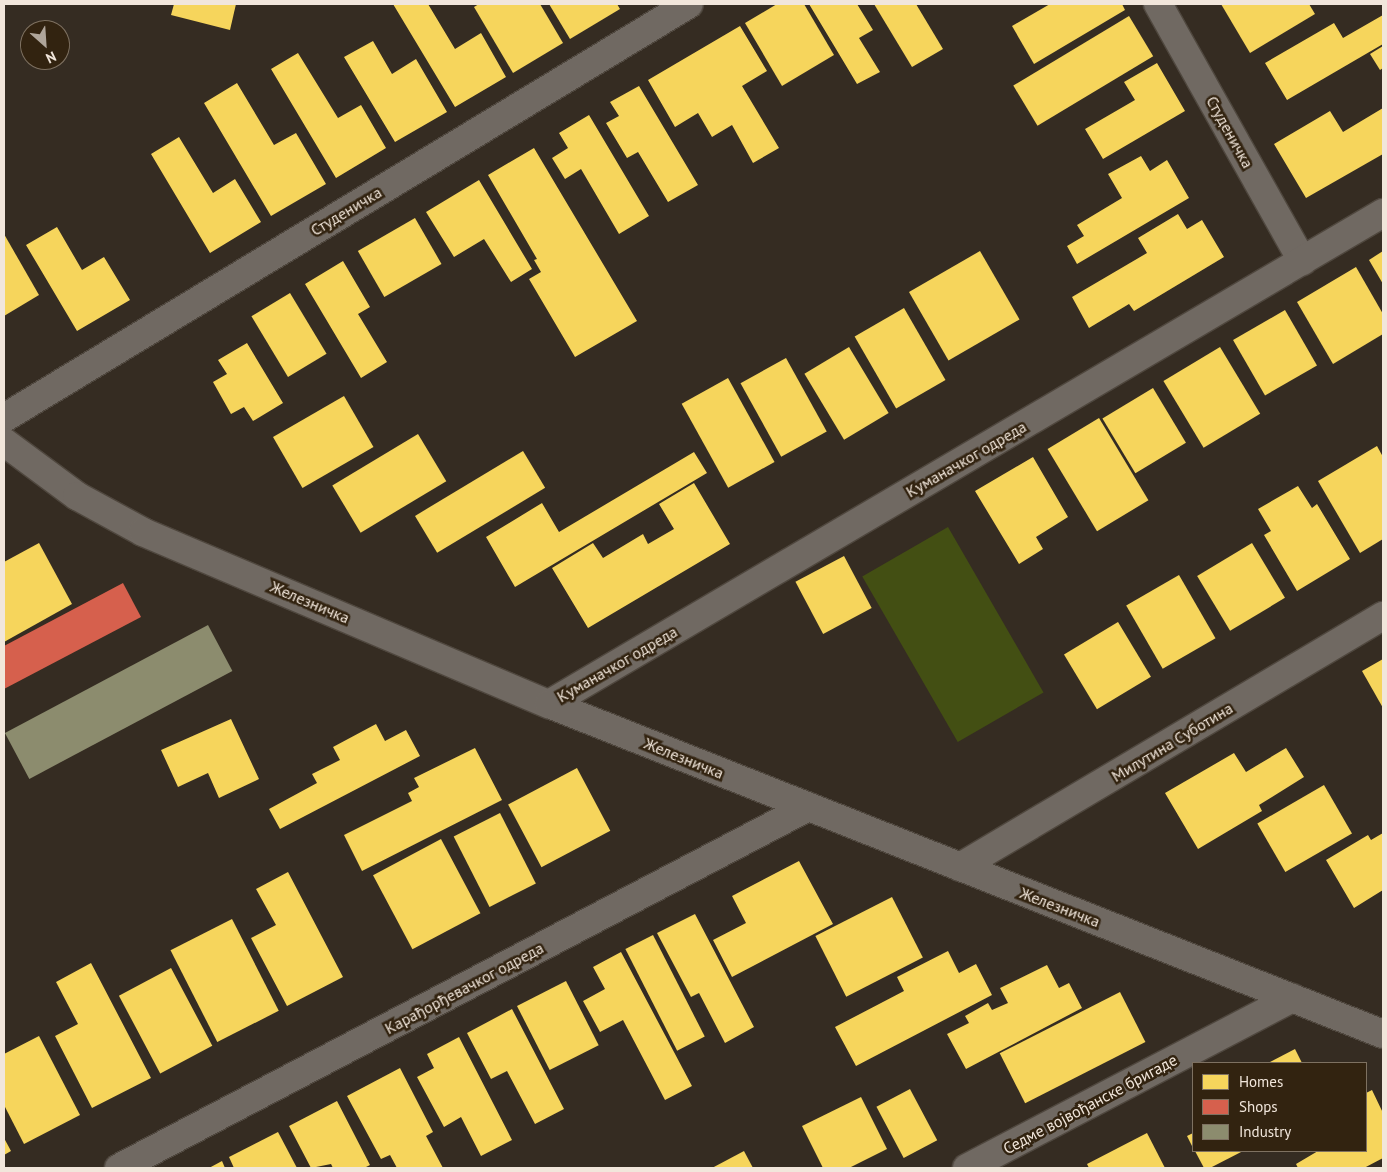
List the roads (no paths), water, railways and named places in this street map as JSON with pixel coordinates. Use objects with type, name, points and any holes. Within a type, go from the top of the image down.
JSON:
[{"type":"street","name":"Студеничка","points":[[4,418],[689,4]]},
{"type":"street","name":"Студеничка","points":[[1158,4],[1302,261]]},
{"type":"street","name":"Куманачког одреда","points":[[549,704],[1383,213]]},
{"type":"street","name":"Железничка","points":[[4,442],[77,496],[143,532],[549,704],[1383,1034]]},
{"type":"street","name":"Милутина Суботина","points":[[960,867],[1383,616]]},
{"type":"street","name":"Карађорђевачког одреда","points":[[119,1168],[808,807]]},
{"type":"street","name":"Седме војвођанске бригаде","points":[[968,1168],[1292,998]]}]
